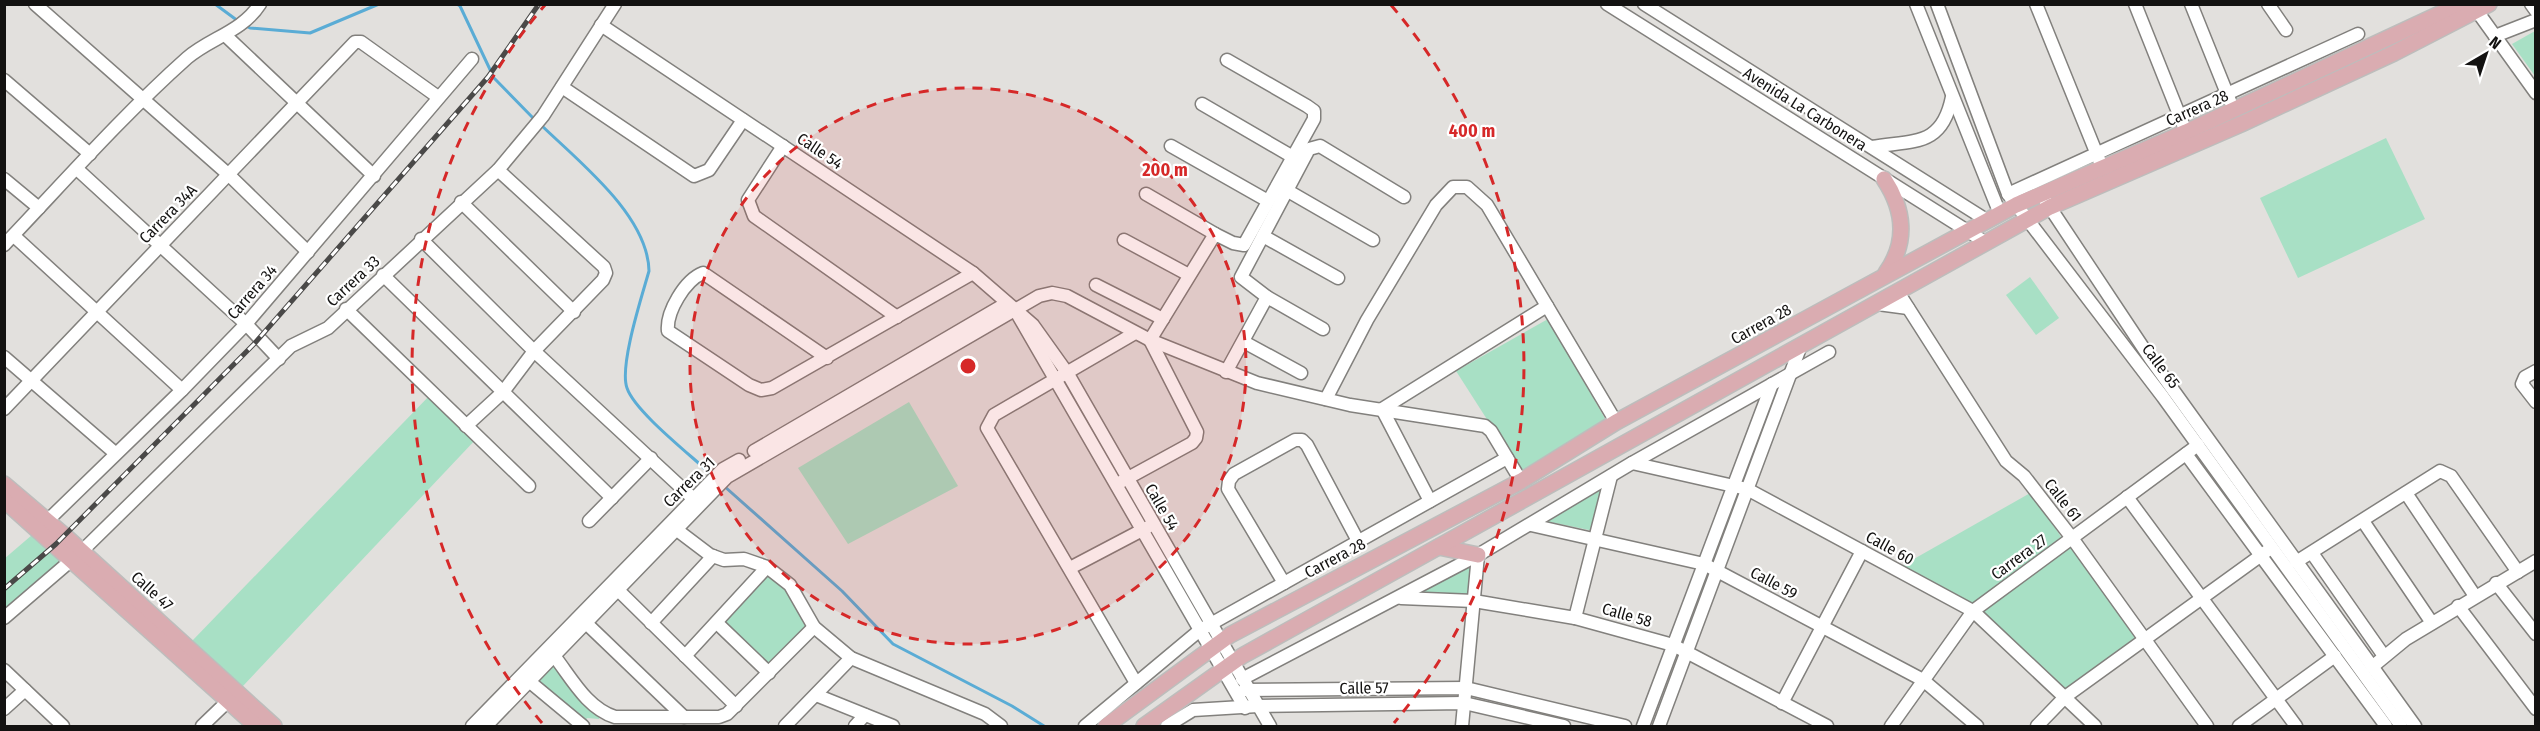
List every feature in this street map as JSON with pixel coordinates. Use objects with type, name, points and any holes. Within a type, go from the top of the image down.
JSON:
[{"type":"main road","name":"Carrera 28","points":[[1106,726],[1215,644],[1521,481],[1616,422],[1968,232],[1994,217],[2012,200],[2040,194],[2100,161],[2186,132],[2461,4]]},
{"type":"main road","name":"Carrera 28","points":[[1144,726],[1227,665],[1800,348],[2027,219],[2241,124],[2394,53],[2483,8]]},
{"type":"main road","points":[[1884,179],[1896,199],[1902,233],[1897,255],[1885,275]]},
{"type":"main road","name":"Calle 47","points":[[4,484],[43,525],[274,726]]},
{"type":"main road","name":"Calle 47","points":[[4,500],[43,525]]},
{"type":"main road","points":[[1439,547],[1478,555]]},
{"type":"main road","name":"Calle 47","points":[[77,555],[256,726]]},
{"type":"street","points":[[35,4],[229,176],[308,252]]},
{"type":"street","name":"Carrera 33","points":[[77,555],[291,346],[328,328],[421,239],[498,170],[543,116],[615,4]]},
{"type":"street","name":"Avenida La Carbonera","points":[[1607,4],[1985,242]]},
{"type":"street","name":"Avenida La Carbonera","points":[[1644,4],[1872,147],[1994,217]]},
{"type":"street","points":[[1916,4],[1952,96],[1994,217]]},
{"type":"street","name":"Calle 65","points":[[1937,4],[2012,200],[2198,445],[2266,552],[2401,726]]},
{"type":"street","points":[[2036,4],[2100,161]]},
{"type":"street","points":[[2135,4],[2186,132]]},
{"type":"street","points":[[2191,4],[2234,111]]},
{"type":"street","points":[[2268,4],[2286,30]]},
{"type":"street","points":[[2531,4],[2535,11]]},
{"type":"street","points":[[2483,8],[2495,36],[2535,93]]},
{"type":"street","points":[[4,245],[90,154],[189,57],[238,27],[256,10]]},
{"type":"street","points":[[2495,36],[2535,20]]},
{"type":"street","name":"Calle 54","points":[[601,25],[973,273],[1033,324],[1068,374],[1122,481],[1227,665],[1235,691],[1245,708]]},
{"type":"street","points":[[2012,200],[2100,161],[2180,116],[2358,34]]},
{"type":"street","points":[[225,35],[374,176]]},
{"type":"street","name":"Carrera 34A","points":[[4,409],[355,42],[361,42],[438,97]]},
{"type":"street","name":"Carrera 34","points":[[43,525],[115,453],[183,390],[246,324],[472,59]]},
{"type":"street","points":[[1146,194],[1215,234],[1233,243],[1244,244],[1314,119],[1314,111],[1227,60]]},
{"type":"street","points":[[4,80],[90,154]]},
{"type":"street","points":[[562,87],[694,176],[703,175],[709,170],[743,120]]},
{"type":"street","points":[[1872,147],[1920,140],[1939,131],[1949,114],[1952,96]]},
{"type":"street","points":[[1202,104],[1293,157]]},
{"type":"street","points":[[783,146],[748,200],[754,216],[897,317]]},
{"type":"street","points":[[1171,146],[1268,201]]},
{"type":"street","points":[[1323,329],[1268,297],[1241,277],[1309,149],[1320,146],[1404,196]]},
{"type":"street","points":[[76,169],[246,324],[279,359]]},
{"type":"street","points":[[466,426],[503,392],[534,351],[574,312],[603,280],[606,273],[604,267],[498,170]]},
{"type":"street","points":[[4,179],[39,208]]},
{"type":"street","points":[[1326,399],[1367,320],[1436,205],[1453,187],[1467,187],[1478,195],[1616,422]]},
{"type":"street","points":[[1288,191],[1373,240]]},
{"type":"street","name":"Calle 65","points":[[2040,194],[2150,358],[2415,726]]},
{"type":"street","points":[[461,202],[574,312]]},
{"type":"street","points":[[1150,340],[1215,234]]},
{"type":"street","points":[[14,236],[183,390]]},
{"type":"street","points":[[1263,236],[1338,278]]},
{"type":"street","points":[[421,239],[534,351],[697,502]]},
{"type":"street","points":[[1124,240],[1189,275]]},
{"type":"street","points":[[827,358],[703,273],[695,276],[670,312],[667,322],[668,331],[749,385],[761,390],[772,388],[827,358],[973,273]]},
{"type":"street","points":[[383,275],[612,498]]},
{"type":"street","points":[[1096,285],[1163,319]]},
{"type":"street","name":"Calle 61","points":[[1898,292],[1977,419],[2006,461],[2029,482],[2072,538],[2207,726]]},
{"type":"street","name":"Carrera 31","points":[[472,726],[723,475],[1012,307],[1039,296],[1052,293],[1067,296],[1135,333]]},
{"type":"street","points":[[1226,372],[1268,297]]},
{"type":"street","points":[[1878,304],[1908,308]]},
{"type":"street","points":[[1382,409],[1546,306]]},
{"type":"street","name":"Calle 54","points":[[1012,307],[1056,381],[1122,481]]},
{"type":"street","points":[[346,309],[529,486]]},
{"type":"street","points":[[1136,683],[987,428],[994,415],[1135,333],[1257,383],[1326,399],[1485,426],[1521,481]]},
{"type":"street","points":[[1122,481],[1192,443],[1196,438],[1197,432],[1150,340]]},
{"type":"street","points":[[1244,342],[1301,373]]},
{"type":"street","points":[[1659,726],[1800,348]]},
{"type":"street","points":[[1242,679],[1532,525],[1632,463],[1829,352]]},
{"type":"street","points":[[4,357],[115,453]]},
{"type":"street","points":[[2530,374],[2522,384],[2535,402]]},
{"type":"street","points":[[1643,726],[1772,384]]},
{"type":"street","points":[[1382,409],[1430,501]]},
{"type":"street","points":[[1284,584],[1228,489],[1229,481],[1234,474],[1295,440],[1302,440],[1358,541]]},
{"type":"street","name":"Carrera 27","points":[[1891,726],[1973,611],[2198,445]]},
{"type":"street","points":[[2186,454],[2266,552],[2335,656],[2386,726]]},
{"type":"street","points":[[589,521],[651,458]]},
{"type":"street","name":"Carrera 28","points":[[1085,726],[1205,627],[1507,458]]},
{"type":"street","name":"Calle 60","points":[[1632,463],[1734,484],[1747,489],[1973,611],[2095,726]]},
{"type":"street","points":[[2296,562],[2440,471],[2451,476],[2518,572]]},
{"type":"street","points":[[1575,618],[1611,476]]},
{"type":"street","points":[[2406,493],[2475,596]]},
{"type":"street","points":[[2127,497],[2296,726]]},
{"type":"street","name":"Carrera 31","points":[[486,726],[677,530],[697,502]]},
{"type":"street","points":[[2363,521],[2432,623]]},
{"type":"street","name":"Calle 59","points":[[1532,525],[1704,564],[1923,680],[1977,726]]},
{"type":"street","points":[[1070,568],[1148,527]]},
{"type":"street","points":[[677,530],[713,556],[724,560],[744,559],[767,567],[790,585],[814,627],[851,658],[986,714],[1001,726]]},
{"type":"street","points":[[1782,703],[1862,551]]},
{"type":"street","points":[[2037,726],[2065,697],[2266,552]]},
{"type":"street","points":[[2312,553],[2384,656]]},
{"type":"street","points":[[4,618],[77,555]]},
{"type":"street","points":[[1462,726],[1478,555]]},
{"type":"street","points":[[651,623],[713,556]]},
{"type":"street","points":[[2372,668],[2384,656],[2432,623],[2535,561]]},
{"type":"street","points":[[685,656],[717,624],[767,567]]},
{"type":"street","points":[[2496,583],[2535,634]]},
{"type":"street","points":[[619,591],[685,656],[731,710]]},
{"type":"street","name":"Calle 58","points":[[1398,598],[1474,601],[1575,618],[1673,645],[1827,726]]},
{"type":"street","points":[[2458,606],[2535,709]]},
{"type":"street","points":[[587,624],[684,717]]},
{"type":"street","points":[[717,624],[769,673]]},
{"type":"street","points":[[555,657],[592,704],[602,713],[615,717],[719,717],[731,710],[814,627]]},
{"type":"street","points":[[2239,726],[2335,656]]},
{"type":"street","points":[[785,726],[851,658]]},
{"type":"street","name":"Calle 54","points":[[1227,665],[1242,679],[1270,726]]},
{"type":"street","points":[[4,670],[63,726]]},
{"type":"street","points":[[530,682],[584,726]]},
{"type":"street","name":"Calle 57","points":[[1235,691],[1466,688],[1625,726]]},
{"type":"street","points":[[4,709],[25,690]]},
{"type":"street","points":[[816,695],[892,726]]},
{"type":"street","points":[[202,726],[228,701]]},
{"type":"street","name":"Calle 57","points":[[1167,726],[1193,710],[1258,706],[1464,703],[1564,726]]},
{"type":"street","points":[[855,726],[865,715]]},
{"type":"green space","points":[[2535,31],[2535,76],[2512,44]]},
{"type":"green space","points":[[2386,138],[2425,219],[2298,278],[2260,198]]},
{"type":"green space","points":[[2030,277],[2059,318],[2036,335],[2006,295]]},
{"type":"green space","points":[[1548,319],[1607,422],[1522,474],[1456,371]]},
{"type":"green space","points":[[432,393],[478,437],[242,687],[192,641]]},
{"type":"green space","points":[[909,402],[958,486],[848,544],[798,468]]},
{"type":"green space","points":[[1603,486],[1594,531],[1545,521]]},
{"type":"green space","points":[[2032,492],[2063,540],[1970,606],[1898,568]]},
{"type":"green space","points":[[39,529],[73,559],[5,618],[4,559]]},
{"type":"green space","points":[[2071,547],[2136,639],[2067,690],[1983,612]]},
{"type":"green space","points":[[1473,564],[1470,596],[1414,592]]},
{"type":"green space","points":[[767,567],[790,585],[814,627],[769,673],[718,623]]},
{"type":"green space","points":[[555,657],[602,713],[599,719],[587,718],[584,726],[530,682]]},
{"type":"waterway","points":[[215,4],[238,21]]},
{"type":"waterway","points":[[246,26],[310,33],[379,4]]},
{"type":"waterway","points":[[457,4],[494,78],[535,120]]},
{"type":"waterway","points":[[540,124],[608,190],[637,230],[646,250],[649,271],[629,348],[625,378],[627,388],[632,398],[652,421],[713,476]]},
{"type":"waterway","points":[[724,486],[842,591],[893,644],[1012,706],[1044,726]]},
{"type":"railway","points":[[4,589],[56,544],[254,344],[488,77],[539,4]]}]
